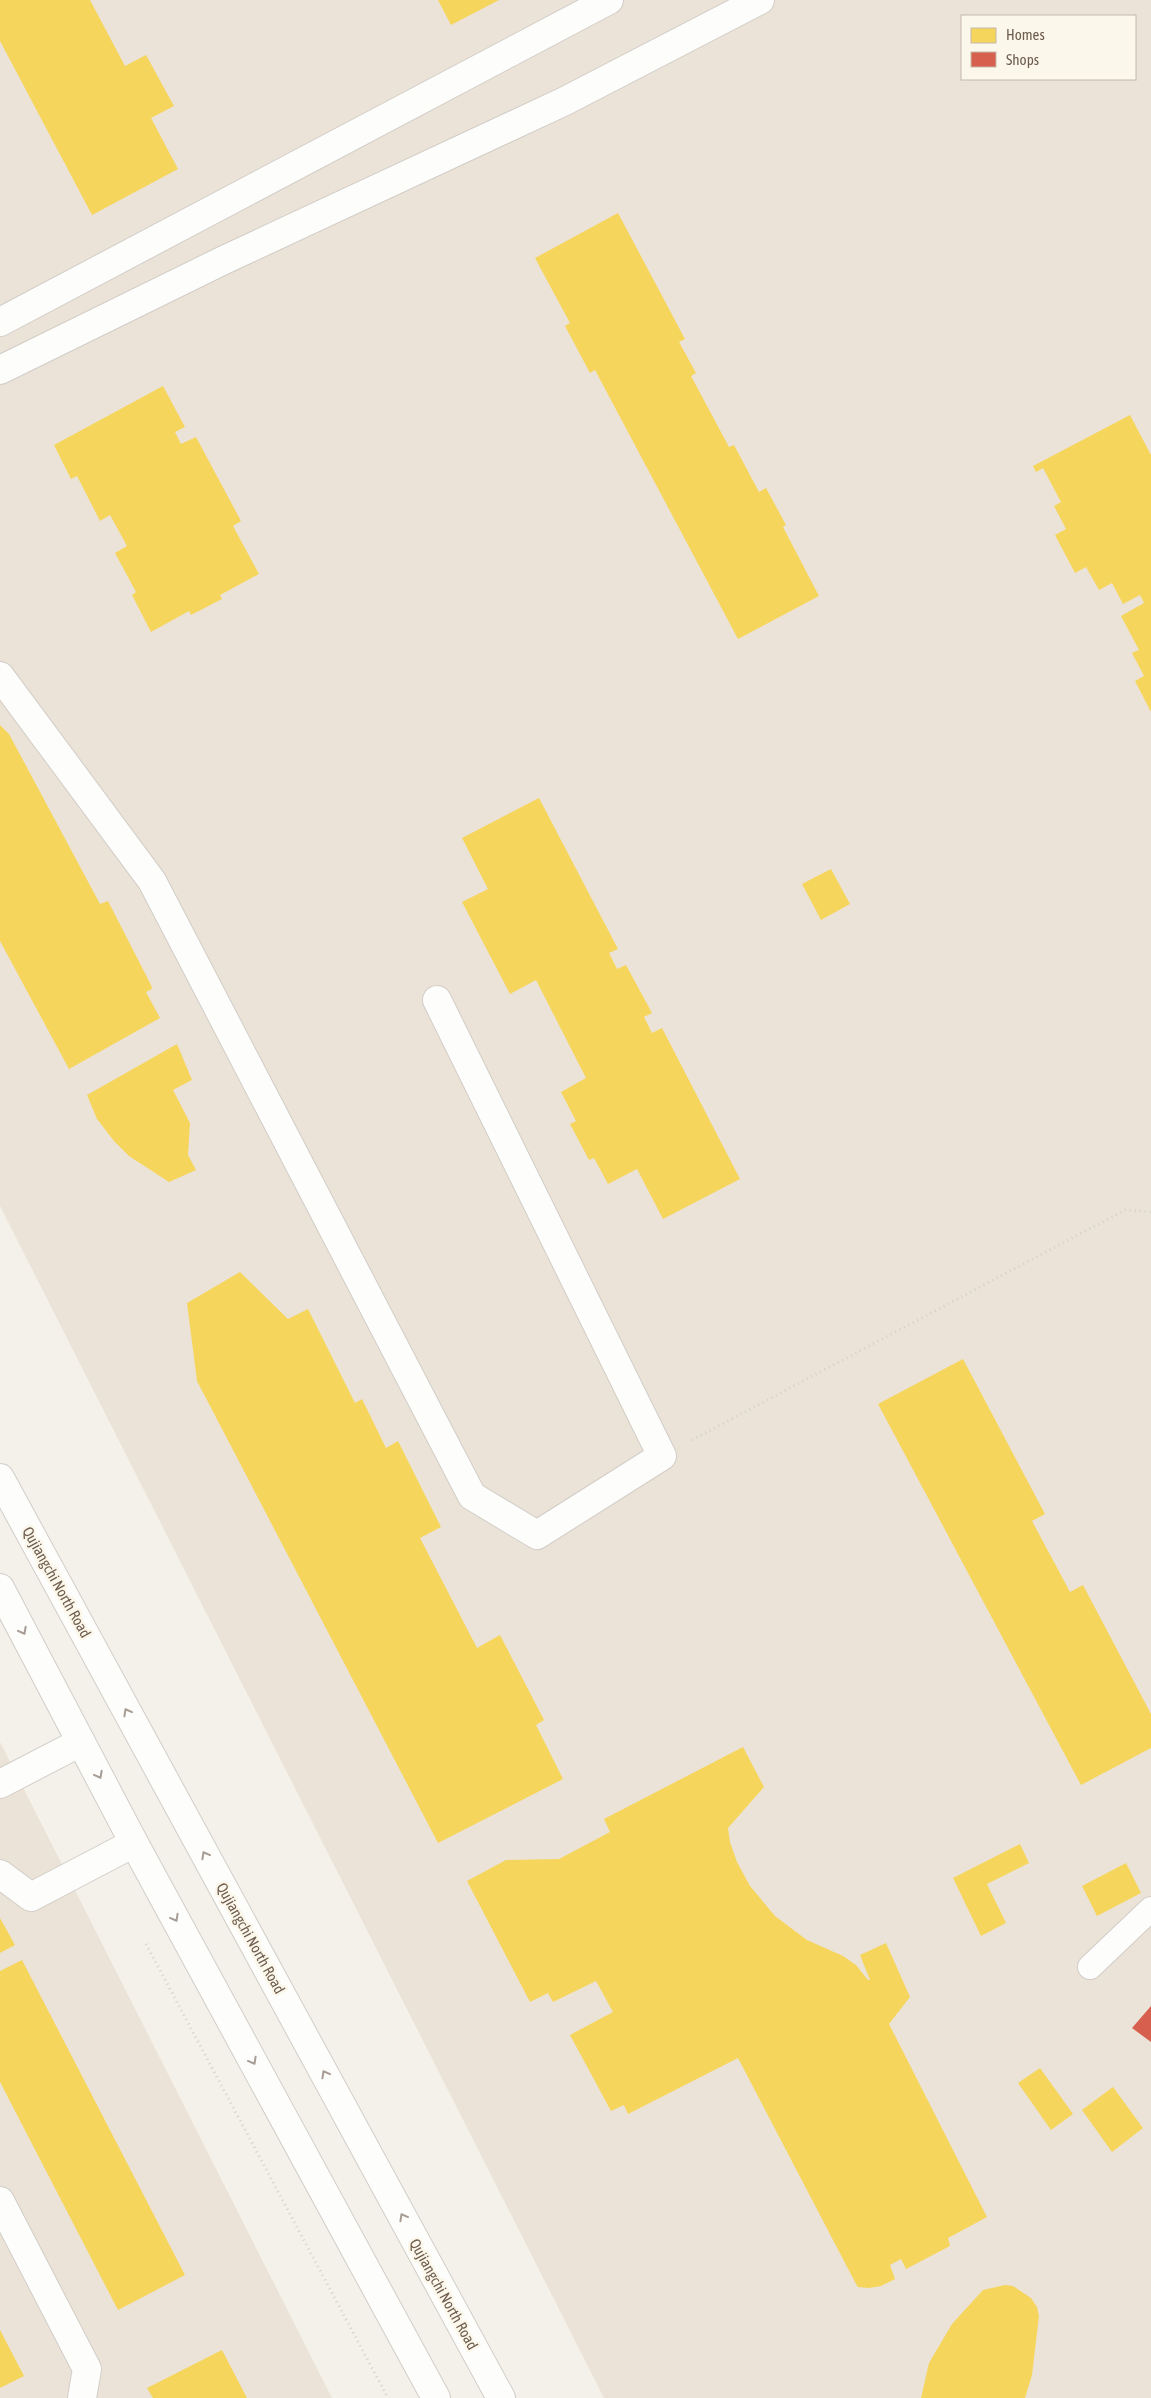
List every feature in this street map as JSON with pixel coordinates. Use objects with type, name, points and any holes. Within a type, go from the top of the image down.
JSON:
[{"type":"street","points":[[0,322],[609,0]]},
{"type":"street","points":[[0,370],[224,260],[565,101],[760,0]]},
{"type":"street","points":[[0,676],[152,881],[472,1496],[537,1535],[662,1456],[437,1000]]},
{"type":"street","name":"Qujiangchi North Road","points":[[0,1478],[501,2398]]},
{"type":"street","points":[[0,1588],[134,1843],[436,2398]]},
{"type":"street","points":[[0,1784],[82,1742]]},
{"type":"street","points":[[0,1874],[31,1897],[134,1843]]},
{"type":"street","points":[[0,2201],[87,2369],[82,2398]]},
{"type":"lane","points":[[1090,1968],[1151,1909]]},
{"type":"path","points":[[662,1456],[1125,1210],[1151,1212]]},
{"type":"path","points":[[144,1939],[388,2398]]},
{"type":"shaded area","points":[[0,0],[1151,0],[1151,2398],[604,2398],[0,1206]]},
{"type":"shaded area","points":[[0,1742],[332,2398],[0,2398]]},
{"type":"building: Homes","points":[[0,0],[90,0],[125,66],[146,55],[174,106],[151,118],[178,169],[92,215],[0,41]]},
{"type":"building: Homes","points":[[438,0],[499,0],[451,25]]},
{"type":"building: Homes","points":[[618,213],[685,339],[679,342],[696,373],[691,376],[729,447],[734,445],[759,492],[766,488],[786,525],[783,527],[819,596],[738,639],[595,370],[590,373],[565,326],[570,323],[535,258]]},
{"type":"building: Homes","points":[[163,386],[185,427],[175,432],[181,444],[196,437],[241,521],[233,526],[259,574],[220,595],[222,599],[191,615],[189,611],[151,632],[132,595],[136,592],[115,553],[127,546],[110,515],[100,521],[77,476],[71,479],[54,445]]},
{"type":"building: Homes","points":[[1130,415],[1151,455],[1151,712],[1135,681],[1144,676],[1132,653],[1139,650],[1121,616],[1144,603],[1140,595],[1123,604],[1112,583],[1099,590],[1086,567],[1075,573],[1055,535],[1066,529],[1054,506],[1061,502],[1043,468],[1036,472],[1033,466]]},
{"type":"building: Homes","points":[[0,725],[9,734],[100,904],[108,901],[151,985],[152,989],[146,992],[160,1018],[69,1069],[0,941]]},
{"type":"building: Homes","points":[[539,798],[618,949],[609,953],[617,969],[626,965],[652,1013],[644,1017],[652,1033],[662,1028],[740,1179],[663,1219],[637,1169],[608,1184],[594,1158],[589,1160],[570,1124],[576,1121],[561,1092],[586,1078],[536,980],[510,994],[462,902],[488,889],[462,838]]},
{"type":"building: Homes","points":[[831,869],[850,904],[821,920],[802,884]]},
{"type":"building: Homes","points":[[177,1044],[192,1080],[173,1090],[190,1123],[188,1155],[196,1170],[169,1182],[129,1156],[114,1141],[97,1119],[87,1095]]},
{"type":"building: Homes","points":[[240,1272],[288,1319],[308,1309],[355,1403],[362,1399],[386,1448],[398,1441],[441,1527],[420,1538],[477,1648],[500,1635],[544,1720],[536,1725],[563,1779],[438,1843],[197,1381],[187,1303]]},
{"type":"building: Homes","points":[[963,1359],[1045,1514],[1032,1521],[1070,1592],[1083,1585],[1151,1714],[1151,1748],[1081,1785],[878,1404]]},
{"type":"building: Homes","points":[[743,1747],[764,1787],[728,1828],[730,1842],[737,1862],[750,1886],[775,1916],[807,1940],[843,1956],[856,1965],[868,1980],[870,1980],[860,1955],[886,1943],[910,1997],[889,2024],[987,2217],[948,2238],[950,2246],[906,2269],[901,2259],[890,2265],[895,2279],[881,2286],[869,2288],[858,2287],[856,2284],[738,2058],[628,2114],[624,2105],[611,2111],[570,2035],[613,2012],[596,1981],[553,2002],[548,1993],[530,2002],[467,1881],[506,1860],[559,1859],[610,1832],[604,1819]]},
{"type":"building: Homes","points":[[1020,1844],[1029,1863],[987,1884],[1006,1923],[981,1936],[953,1878]]},
{"type":"building: Homes","points":[[1126,1863],[1141,1893],[1097,1916],[1082,1886]]},
{"type":"building: Homes","points":[[0,1918],[15,1945],[0,1953]]},
{"type":"building: Homes","points":[[22,1960],[185,2275],[118,2310],[0,2082],[0,1971]]},
{"type":"building: Homes","points":[[1040,2068],[1073,2114],[1051,2130],[1018,2083]]},
{"type":"building: Homes","points":[[1113,2087],[1143,2128],[1112,2152],[1082,2110]]},
{"type":"building: Homes","points":[[1005,2285],[1013,2286],[1031,2298],[1037,2307],[1039,2316],[1032,2375],[1025,2398],[921,2398],[929,2363],[952,2324],[983,2290]]},
{"type":"building: Homes","points":[[0,2330],[24,2376],[0,2388]]},
{"type":"building: Homes","points":[[222,2350],[247,2398],[153,2398],[147,2388]]},
{"type":"building: Shops","points":[[1151,2006],[1151,2042],[1132,2028]]}]
